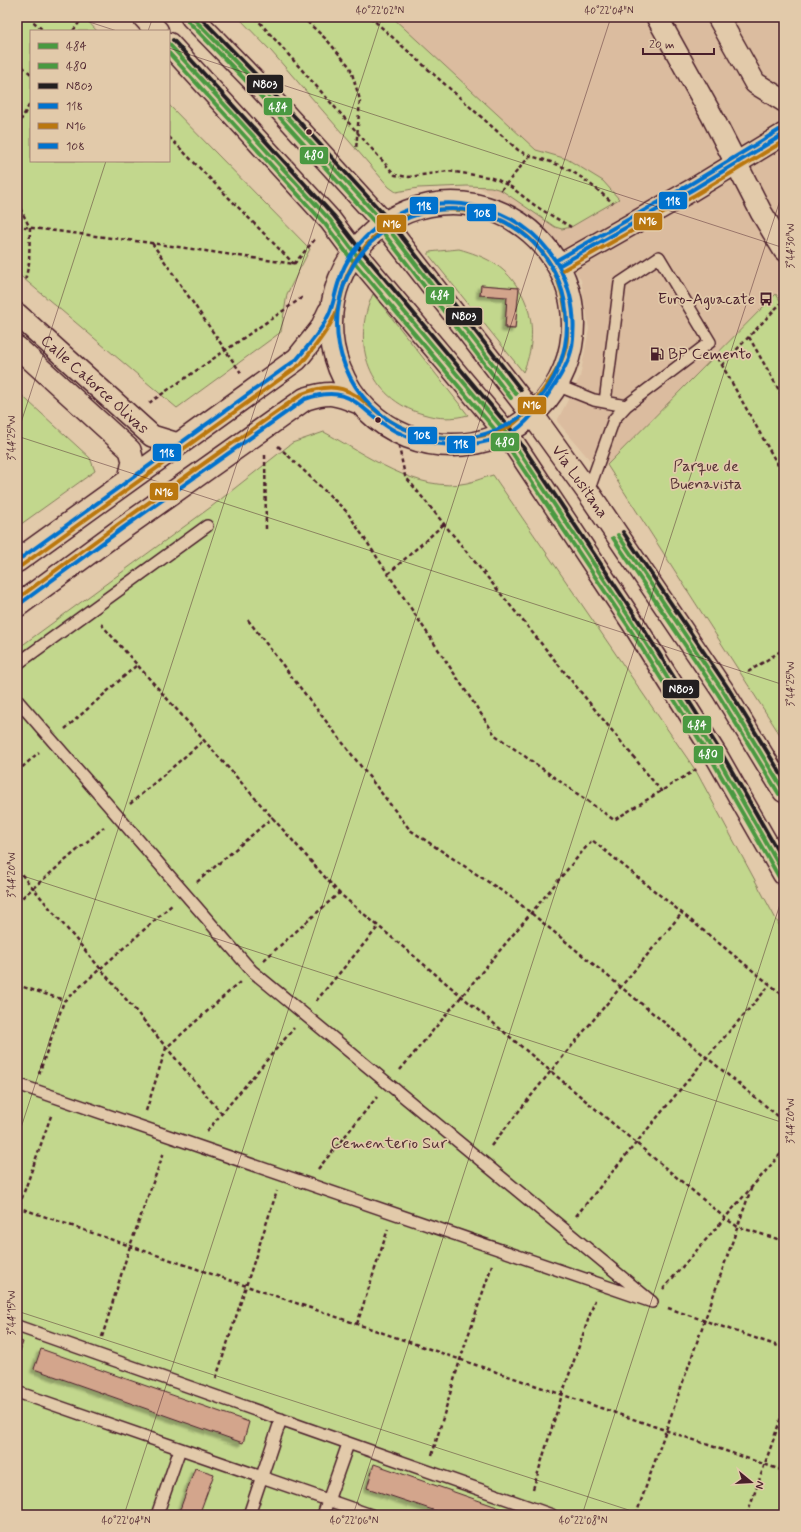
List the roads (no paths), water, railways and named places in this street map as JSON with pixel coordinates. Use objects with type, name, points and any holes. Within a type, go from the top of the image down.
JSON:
[{"type":"main road","points":[[144,17],[156,30]]},
{"type":"main road","points":[[192,17],[259,86],[384,222]]},
{"type":"main road","points":[[170,45],[330,220],[354,252]]},
{"type":"main road","points":[[434,203],[472,203],[510,216],[539,238],[560,265],[573,306],[572,348],[556,385],[532,414],[508,435],[474,444],[430,444],[396,432],[377,419],[360,403],[342,380],[333,359],[329,333],[332,307],[340,278],[354,252],[384,222],[410,210],[434,203]]},
{"type":"main road","name":"Vía Lusitana","points":[[384,222],[532,414],[588,492],[723,691],[784,791]]},
{"type":"main road","name":"Vía Lusitana","points":[[354,252],[508,435],[634,623],[718,757],[784,874]]},
{"type":"main road","points":[[17,561],[297,359],[321,329],[332,307]]},
{"type":"main road","points":[[17,606],[123,528],[305,399],[325,393],[339,395],[360,403]]},
{"type":"street","points":[[657,17],[737,163],[761,212],[784,250]]},
{"type":"street","points":[[718,17],[755,83],[784,101]]},
{"type":"street","points":[[560,265],[737,163],[784,134]]},
{"type":"street","name":"Calle Catorce Olivas","points":[[17,314],[152,436],[178,444]]},
{"type":"street","name":"Calle Catorce Olivas","points":[[17,347],[130,450],[133,461],[130,479]]},
{"type":"lane","points":[[588,492],[614,419],[626,406],[710,342],[659,256],[620,284],[605,402]]},
{"type":"lane","points":[[556,385],[594,400],[626,406]]},
{"type":"lane","points":[[17,664],[207,526]]},
{"type":"lane","points":[[17,700],[252,971],[652,1302],[17,1084]]},
{"type":"lane","points":[[17,1326],[552,1515]]},
{"type":"lane","points":[[17,1392],[371,1515]]},
{"type":"lane","points":[[249,1515],[280,1419]]},
{"type":"lane","points":[[323,1515],[348,1444]]},
{"type":"lane","points":[[157,1515],[180,1449]]},
{"type":"place","name":"Euro-Aguacate","points":[[766,299]]},
{"type":"place","name":"BP Cemento","points":[[657,354]]},
{"type":"park label","name":"Parque de Buenavista","points":[[706,475]]},
{"type":"park label","name":"Cementerio Sur","points":[[389,1143]]}]
